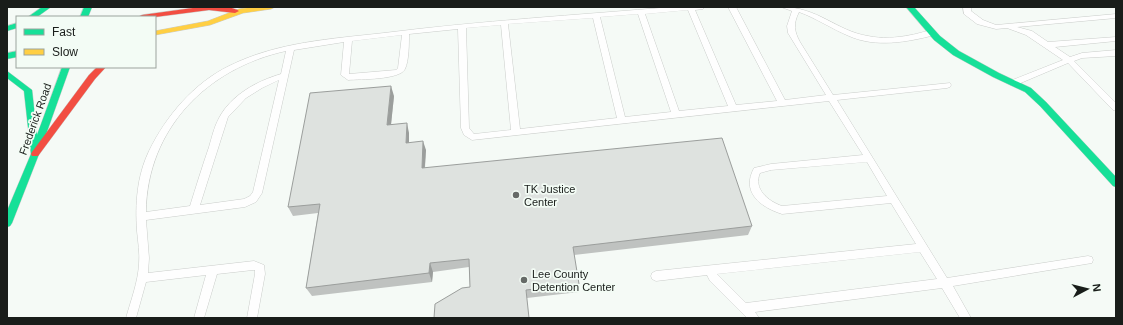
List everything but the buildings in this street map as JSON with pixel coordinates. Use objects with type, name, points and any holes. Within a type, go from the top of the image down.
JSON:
[{"type":"main road","points":[[34,16],[47,7]]},
{"type":"main road","points":[[154,7],[174,12]]},
{"type":"main road","points":[[148,16],[209,7],[242,12]]},
{"type":"main road","points":[[156,33],[210,24],[242,12],[271,7]]},
{"type":"main road","points":[[910,7],[932,33],[956,53],[1028,90],[1043,104],[1116,183]]},
{"type":"main road","points":[[156,36],[167,31]]},
{"type":"main road","name":"Frederick Road","points":[[7,223],[35,154],[66,68]]},
{"type":"main road","points":[[35,154],[92,77],[101,68]]},
{"type":"main road","points":[[7,74],[28,90],[35,154]]},
{"type":"lane","points":[[131,318],[144,265],[141,217],[143,181],[153,152],[166,127],[181,109],[202,87],[231,68],[264,54],[291,47],[406,32],[700,7]]},
{"type":"lane","points":[[732,7],[783,104]]},
{"type":"lane","points":[[785,7],[816,16],[856,36],[874,40],[888,41],[906,39],[932,33]]},
{"type":"lane","points":[[967,7],[967,12],[980,22],[996,27],[1116,16]]},
{"type":"lane","points":[[690,8],[733,109]]},
{"type":"lane","points":[[796,10],[790,29],[966,318]]},
{"type":"lane","points":[[641,12],[676,115]]},
{"type":"lane","points":[[596,16],[622,121]]},
{"type":"lane","points":[[504,23],[516,132]]},
{"type":"lane","points":[[1006,26],[1029,33],[1069,60],[1116,108]]},
{"type":"lane","points":[[462,27],[465,128],[467,133],[472,137],[947,85]]},
{"type":"lane","points":[[348,40],[345,75],[348,77],[393,74],[399,72],[402,68],[406,32]]},
{"type":"lane","points":[[1047,45],[1116,39]]},
{"type":"lane","points":[[141,217],[245,203],[253,199],[257,192],[291,47]]},
{"type":"lane","points":[[1013,83],[1082,56],[1116,53]]},
{"type":"lane","points":[[194,210],[219,130],[225,116],[234,104],[249,92],[270,80],[284,76]]},
{"type":"lane","points":[[869,158],[771,167],[757,170],[753,175],[754,186],[757,194],[764,202],[773,208],[782,210],[894,199]]},
{"type":"lane","points":[[656,276],[923,247]]},
{"type":"lane","points":[[744,308],[944,283],[1088,260]]},
{"type":"lane","points":[[141,278],[254,265],[260,268],[260,274],[252,318]]},
{"type":"lane","points":[[199,318],[213,270]]},
{"type":"lane","points":[[710,270],[714,278],[754,318]]},
{"type":"traffic: fast","points":[[34,16],[47,7]]},
{"type":"traffic: fast","points":[[84,16],[88,7]]},
{"type":"traffic: fast","points":[[910,7],[937,38],[956,53],[996,75],[1028,90],[1043,104],[1116,183]]},
{"type":"traffic: fast","points":[[7,29],[16,25]]},
{"type":"traffic: fast","points":[[7,56],[16,54]]},
{"type":"traffic: fast","points":[[7,223],[35,154],[66,68]]},
{"type":"traffic: fast","points":[[7,74],[28,90],[35,154]]},
{"type":"traffic: slow","points":[[156,33],[210,23],[242,11],[271,7]]},
{"type":"traffic: jam","points":[[149,16],[209,8],[235,11]]},
{"type":"traffic: jam","points":[[35,154],[92,77],[101,68]]},
{"type":"place","name":"TK Justice Center","points":[[516,195]]},
{"type":"place","name":"Lee County Detention Center","points":[[524,280]]}]
